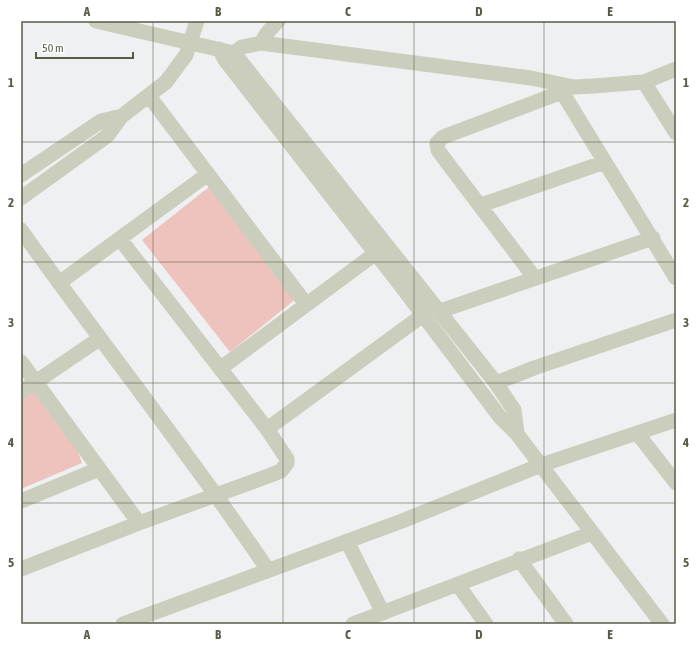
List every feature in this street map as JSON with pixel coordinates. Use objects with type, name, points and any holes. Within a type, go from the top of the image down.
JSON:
[{"type":"street","points":[[96,21],[119,23],[191,42],[226,54],[381,249],[440,311],[496,383],[514,410],[517,434]]},
{"type":"street","points":[[21,198],[107,136],[122,116],[166,82],[178,68],[191,42],[197,21]]},
{"type":"street","points":[[261,43],[266,33],[278,21]]},
{"type":"street","points":[[226,54],[249,45],[261,43],[531,78],[563,88],[605,162],[653,238],[676,278]]},
{"type":"street","points":[[534,277],[438,150],[438,141],[443,137],[563,88],[644,82],[676,69]]},
{"type":"street","points":[[644,82],[676,133]]},
{"type":"street","points":[[149,96],[306,304]]},
{"type":"street","points":[[21,175],[101,121],[122,116]]},
{"type":"street","points":[[481,205],[605,162]]},
{"type":"street","points":[[59,283],[208,174]]},
{"type":"street","points":[[21,230],[99,339],[217,494],[268,570]]},
{"type":"street","points":[[440,311],[534,277],[653,238]]},
{"type":"street","points":[[21,569],[139,523],[271,475],[287,463],[287,459],[267,429],[120,239]]},
{"type":"street","points":[[221,368],[381,249]]},
{"type":"street","points":[[381,249],[423,314],[500,417],[517,434],[662,624]]},
{"type":"street","points":[[267,429],[423,314]]},
{"type":"street","points":[[496,383],[534,368],[676,320]]},
{"type":"street","points":[[21,392],[99,339]]},
{"type":"street","points":[[21,362],[139,523]]},
{"type":"street","points":[[122,624],[347,541],[541,465],[676,420]]},
{"type":"street","points":[[637,433],[676,483]]},
{"type":"street","points":[[21,501],[99,469]]},
{"type":"street","points":[[353,624],[458,585],[519,559],[592,533]]},
{"type":"street","points":[[347,541],[383,613]]},
{"type":"street","points":[[519,559],[566,624]]},
{"type":"street","points":[[458,585],[486,624]]},
{"type":"shaded area","points":[[209,187],[297,298],[230,352],[142,240]]},
{"type":"shaded area","points":[[36,390],[75,444],[82,463],[21,489],[21,400]]}]
